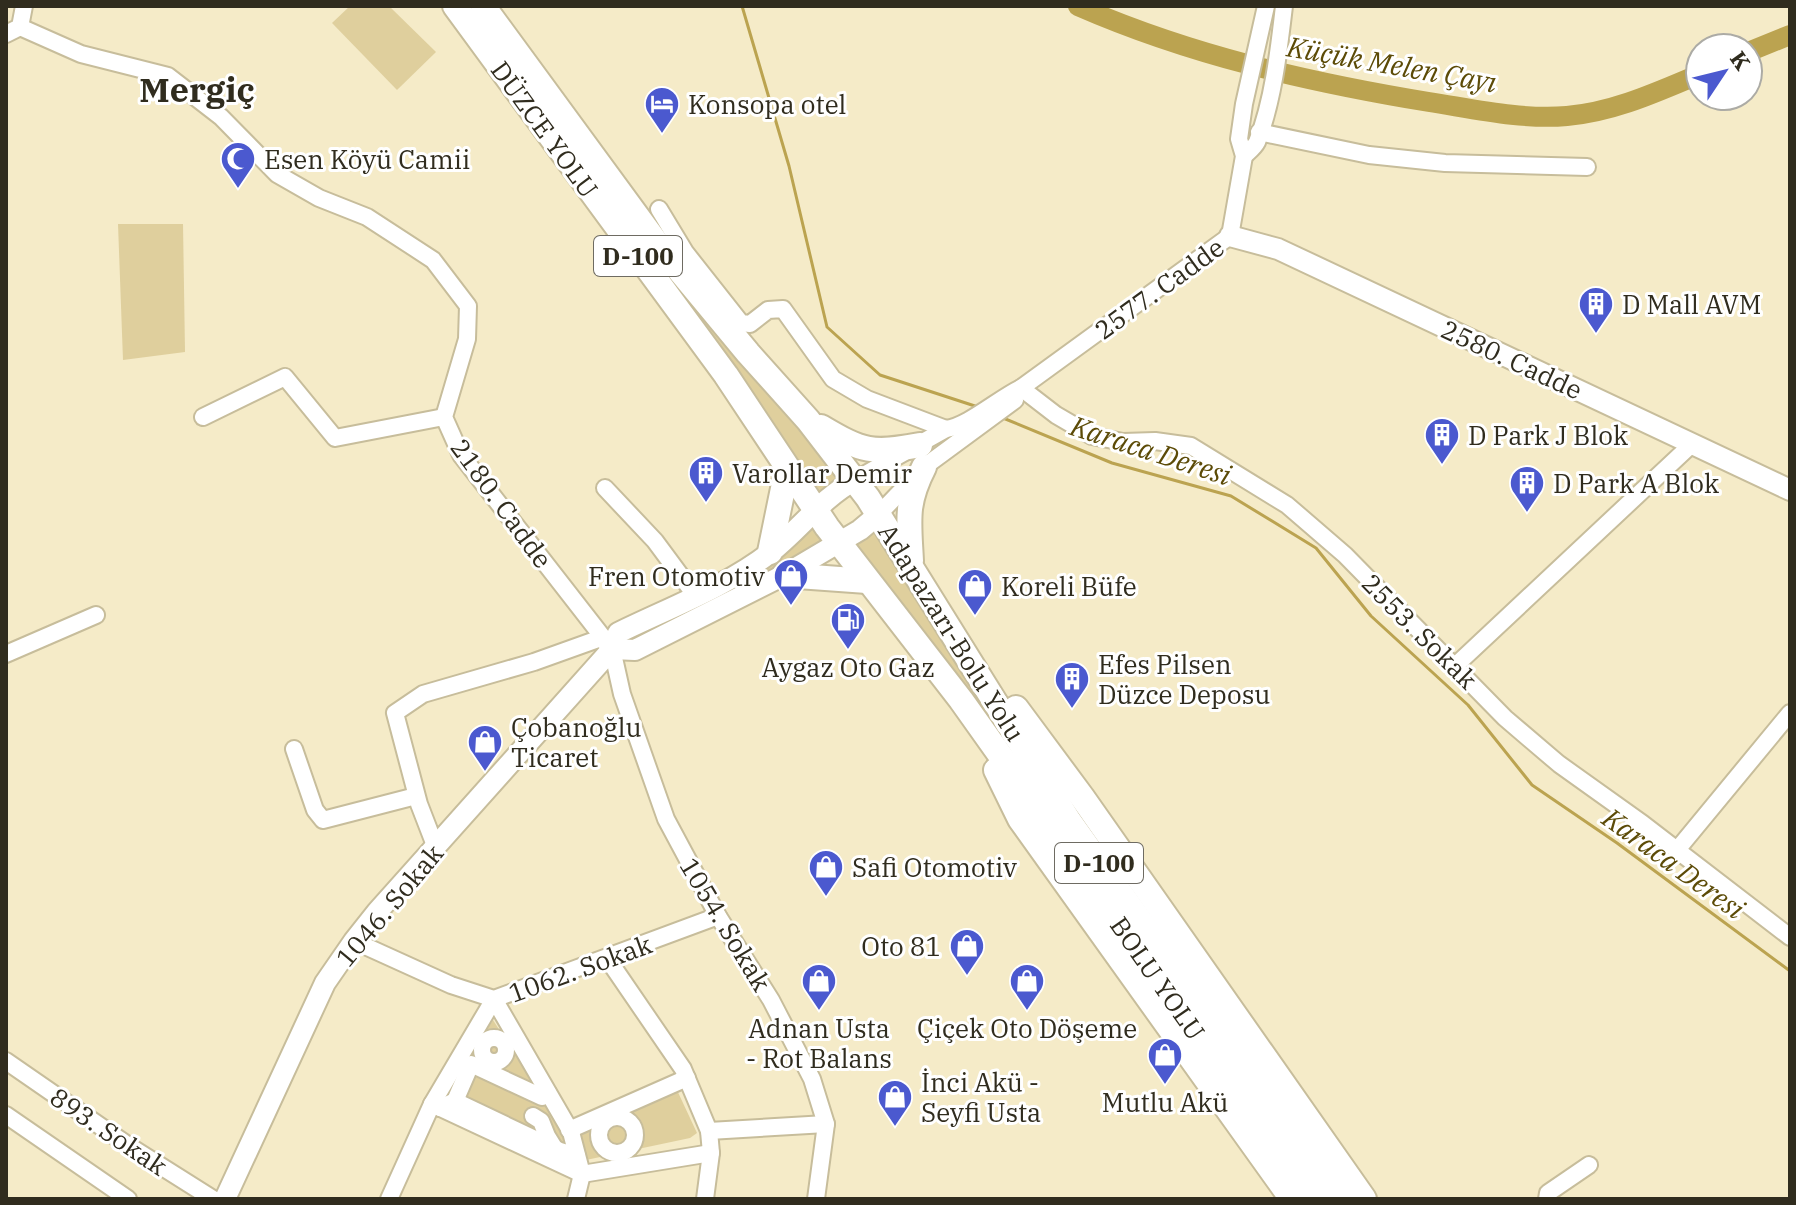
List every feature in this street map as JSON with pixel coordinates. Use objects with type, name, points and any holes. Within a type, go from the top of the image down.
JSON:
[{"type":"highway","name":"DÜZCE YOLU","points":[[455,6],[726,375],[827,526]]},
{"type":"highway","name":"Adapazarı-Bolu Yolu","points":[[483,6],[656,242],[808,420],[855,480],[911,563],[1069,821],[1339,1199]]},
{"type":"highway","points":[[808,420],[850,445],[922,456],[909,514],[911,563]]},
{"type":"highway","points":[[770,552],[787,469]]},
{"type":"highway","name":"BOLU YOLU","points":[[827,526],[961,700],[1316,1199]]},
{"type":"highway","points":[[784,575],[867,581]]},
{"type":"highway","points":[[947,623],[994,678],[1082,797],[1364,1199]]},
{"type":"highway","points":[[961,700],[1020,819],[1292,1199]]},
{"type":"main road","name":"2580. Cadde","points":[[1230,236],[1278,249],[1790,490]]},
{"type":"main road","points":[[612,649],[635,650],[784,575],[827,526],[833,492],[855,480]]},
{"type":"main road","points":[[827,526],[860,530],[879,514]]},
{"type":"main road","name":"1046. Sokak","points":[[225,1199],[325,983],[354,941],[612,649],[618,633],[734,575],[770,552],[827,526]]},
{"type":"street","name":"2180. Cadde","points":[[24,6],[13,30],[81,54],[168,76],[221,117],[277,174],[319,198],[367,217],[433,260],[468,306],[467,339],[444,417],[461,455],[612,649]]},
{"type":"street","points":[[1266,6],[1244,104],[1239,139],[1244,156],[1256,146],[1281,38],[1284,6]]},
{"type":"street","points":[[1259,132],[1369,155],[1445,163],[1587,167]]},
{"type":"street","name":"2577. Cadde","points":[[959,429],[1012,396],[1230,236],[1244,156]]},
{"type":"street","points":[[659,209],[685,252],[741,323],[750,324],[768,310],[783,309],[833,379],[867,399],[959,429]]},
{"type":"street","points":[[203,417],[285,377],[335,438],[444,417]]},
{"type":"street","name":"2553. Sokak","points":[[1012,396],[1056,415],[1092,436],[1123,442],[1155,441],[1191,446],[1287,505],[1345,555],[1505,718],[1559,764],[1790,937]]},
{"type":"street","points":[[855,480],[922,456],[959,429]]},
{"type":"street","points":[[879,514],[922,456],[959,429]]},
{"type":"street","points":[[1455,666],[1692,444]]},
{"type":"street","points":[[605,488],[655,541],[695,595]]},
{"type":"street","points":[[6,654],[96,615]]},
{"type":"street","points":[[436,848],[416,796],[395,713],[423,694],[534,662],[601,638],[612,649]]},
{"type":"street","name":"1054. Sokak","points":[[612,649],[622,694],[666,819],[718,916],[771,1000],[812,1079],[826,1124],[816,1199]]},
{"type":"street","points":[[1677,850],[1790,713]]},
{"type":"street","points":[[294,749],[315,810],[323,820],[416,796]]},
{"type":"street","name":"1062. Sokak","points":[[354,941],[451,985],[490,1007],[718,916]]},
{"type":"street","points":[[607,958],[687,1078],[709,1131],[711,1153],[705,1199]]},
{"type":"street","points":[[490,1007],[494,1038],[485,1042],[482,1049],[484,1057],[527,1082],[569,1130],[582,1174],[576,1199]]},
{"type":"street","points":[[490,1007],[539,1094],[525,1134]]},
{"type":"street","points":[[389,1199],[442,1104],[490,1007]]},
{"type":"street","name":"893. Sokak","points":[[6,1061],[129,1146],[213,1199]]},
{"type":"street","points":[[442,1104],[471,1064],[493,1063]]},
{"type":"street","points":[[569,1130],[609,1115],[687,1078]]},
{"type":"street","points":[[442,1104],[577,1156]]},
{"type":"street","points":[[442,1104],[582,1174],[624,1160],[711,1153]]},
{"type":"street","points":[[6,1115],[128,1199]]},
{"type":"street","points":[[609,1115],[599,1131],[601,1142],[608,1151],[624,1160]]},
{"type":"street","points":[[609,1115],[628,1120],[635,1131],[634,1143],[624,1160]]},
{"type":"street","points":[[533,1116],[541,1121],[555,1149]]},
{"type":"street","points":[[709,1131],[826,1124]]},
{"type":"street","points":[[1547,1199],[1548,1193],[1589,1165]]},
{"type":"shaded area","points":[[350,6],[389,6],[436,52],[397,90],[332,23]]},
{"type":"shaded area","points":[[465,6],[473,6],[844,475],[815,497]]},
{"type":"shaded area","points":[[118,224],[183,224],[185,352],[123,360]]},
{"type":"shaded area","points":[[812,524],[823,541],[629,644],[626,638]]},
{"type":"shaded area","points":[[881,528],[1038,790],[850,549]]},
{"type":"shaded area","points":[[493,1020],[556,1118],[568,1145],[561,1161],[441,1102]]},
{"type":"shaded area","points":[[676,1088],[697,1133],[690,1138],[586,1160],[581,1154],[579,1128]]},
{"type":"waterway","name":"Karaca Deresi","points":[[742,6],[789,166],[827,327],[880,375],[978,407]]},
{"type":"waterway","name":"Küçük Melen Çayı","points":[[1078,6],[1163,39],[1250,65],[1481,111],[1550,117],[1584,114],[1635,100],[1684,80]]},
{"type":"waterway","name":"Küçük Melen Çayı","points":[[1764,46],[1790,35]]},
{"type":"waterway","name":"Karaca Deresi","points":[[1003,418],[1112,463],[1231,496],[1316,548],[1371,616],[1468,705],[1532,785],[1617,843],[1790,971]]},
{"type":"place","name":"Konsopa otel","points":[[662,135]]},
{"type":"place","name":"Esen Köyü Camii","points":[[238,190]]},
{"type":"place","name":"D Mall AVM","points":[[1596,335]]},
{"type":"place","name":"D Park J Blok","points":[[1442,466]]},
{"type":"place","name":"Varollar Demir","points":[[706,504]]},
{"type":"place","name":"D Park A Blok","points":[[1527,514]]},
{"type":"place","name":"Fren Otomotiv","points":[[791,607]]},
{"type":"place","name":"Koreli Büfe","points":[[975,617]]},
{"type":"place","name":"Aygaz Oto Gaz","points":[[848,651]]},
{"type":"place","name":"Efes Pilsen Düzce Deposu","points":[[1072,710]]},
{"type":"place","name":"Çobanoğlu Ticaret","points":[[485,773]]},
{"type":"place","name":"Safi Otomotiv","points":[[826,898]]},
{"type":"place","name":"Oto 81","points":[[967,977]]},
{"type":"place","name":"Adnan Usta - Rot Balans","points":[[819,1012]]},
{"type":"place","name":"Çiçek Oto Döşeme","points":[[1027,1012]]},
{"type":"place","name":"Mutlu Akü","points":[[1165,1086]]},
{"type":"place","name":"İnci Akü - Seyfi Usta","points":[[895,1128]]},
{"type":"district","name":"Mergiç","points":[[197,89]]}]
